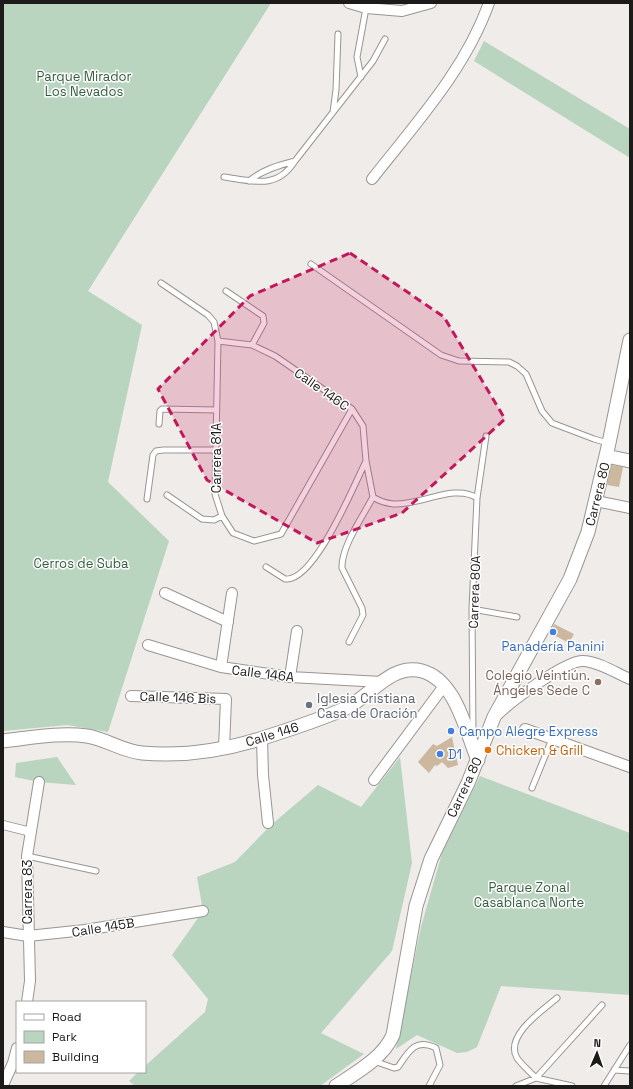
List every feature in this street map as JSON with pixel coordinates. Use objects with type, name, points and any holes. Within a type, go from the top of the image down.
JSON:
[{"type":"street","points":[[349,3],[366,8],[402,11],[431,3]]},
{"type":"street","points":[[372,179],[453,76],[481,24],[489,3]]},
{"type":"street","name":"Carrera 80","points":[[336,1086],[372,1061],[389,1043],[393,1035],[416,906],[430,859],[476,754],[494,717],[570,579],[588,532],[596,501],[630,342]]},
{"type":"street","points":[[606,456],[630,461]]},
{"type":"street","points":[[596,501],[630,508]]},
{"type":"street","points":[[164,593],[228,622]]},
{"type":"street","points":[[221,667],[232,593]]},
{"type":"street","points":[[290,677],[297,631]]},
{"type":"street","name":"Calle 146A","points":[[148,645],[221,667],[290,677],[382,682]]},
{"type":"street","points":[[494,717],[526,692],[558,670],[575,662],[583,660],[593,663],[630,679]]},
{"type":"street","name":"Calle 146","points":[[3,741],[69,735],[88,736],[128,751],[143,753],[175,753],[224,748],[262,739],[335,713],[348,706],[393,675],[412,670],[430,674],[444,686],[459,711],[476,754]]},
{"type":"street","points":[[374,780],[444,686]]},
{"type":"street","name":"Calle 146 Bis","points":[[131,696],[226,699],[224,748]]},
{"type":"street","points":[[525,729],[630,767]]},
{"type":"street","points":[[262,739],[263,775],[268,823]]},
{"type":"street","name":"Carrera 83","points":[[27,1001],[30,982],[27,856],[39,782]]},
{"type":"street","points":[[3,825],[31,832]]},
{"type":"street","name":"Calle 145B","points":[[3,932],[28,936],[85,930],[203,911]]},
{"type":"street","points":[[3,1085],[13,1063],[16,1052]]},
{"type":"lane","points":[[361,77],[357,57],[366,8]]},
{"type":"lane","points":[[333,113],[336,90],[338,34]]},
{"type":"lane","points":[[224,177],[264,183],[288,173],[295,161],[373,61],[385,38]]},
{"type":"lane","points":[[249,181],[255,176],[278,165],[295,161]]},
{"type":"lane","points":[[312,264],[441,355],[459,361],[509,362],[518,366],[526,374],[542,411],[552,422],[594,440],[609,443]]},
{"type":"lane","name":"Carrera 81A","points":[[161,283],[208,315],[214,322],[218,341],[214,494],[222,516],[234,533],[254,541],[281,534],[352,409]]},
{"type":"lane","points":[[226,291],[263,316],[264,323],[252,345]]},
{"type":"lane","name":"Calle 146C","points":[[218,341],[252,345],[276,356],[352,409],[363,426],[366,461],[373,497]]},
{"type":"lane","points":[[159,424],[160,411],[162,409],[216,410]]},
{"type":"lane","name":"Carrera 80A","points":[[476,754],[472,609],[478,498],[486,436]]},
{"type":"lane","points":[[147,499],[153,454],[156,451],[215,450]]},
{"type":"lane","points":[[266,567],[285,579],[290,580],[297,577],[324,545],[334,528],[366,461]]},
{"type":"lane","points":[[349,642],[363,615],[362,608],[342,568],[342,560],[345,551],[373,497],[384,503],[395,504],[465,492],[478,498]]},
{"type":"lane","points":[[167,495],[202,519],[214,520],[222,516]]},
{"type":"lane","points":[[472,609],[517,617]]},
{"type":"lane","points":[[532,788],[552,739]]},
{"type":"lane","points":[[27,856],[96,871]]},
{"type":"lane","points":[[557,998],[521,1030],[515,1040],[515,1051],[517,1057],[536,1078],[572,1086]]},
{"type":"lane","points":[[516,1086],[536,1078],[602,1005]]},
{"type":"lane","points":[[372,1061],[394,1068],[398,1067],[411,1048],[419,1044],[428,1044],[436,1048],[440,1065],[430,1086]]},
{"type":"lane","points":[[604,1086],[630,1045]]},
{"type":"lane","points":[[614,1070],[630,1071]]},
{"type":"highlighted area","points":[[350,253],[444,317],[505,419],[402,513],[317,543],[207,480],[158,389],[250,296]]},
{"type":"green space","name":"Cerros de Suba","points":[[3,3],[271,3],[88,291],[142,325],[108,482],[169,541],[108,732],[67,725],[3,731]]},
{"type":"green space","points":[[484,41],[630,129],[630,158],[474,61]]},
{"type":"green space","points":[[57,757],[76,785],[39,782],[15,777],[16,763]]},
{"type":"green space","points":[[400,757],[412,863],[392,951],[321,1033],[364,1054],[320,1086],[135,1086],[129,1081],[137,1073],[146,1073],[146,1065],[205,1012],[208,999],[172,955],[203,911],[197,877],[235,862],[270,826],[318,785],[361,807]]},
{"type":"green space","name":"Parque Zonal Casablanca Norte","points":[[480,776],[630,833],[630,995],[501,986],[477,1047],[467,1052],[457,1053],[417,1035],[396,1049],[421,927],[442,853]]},
{"type":"building","points":[[611,465],[623,467],[619,487],[607,485]]},
{"type":"building","points":[[554,624],[574,634],[569,643],[550,633]]},
{"type":"building","name":"D1","points":[[452,737],[458,765],[448,768],[442,762],[437,766],[435,765],[429,773],[418,762],[433,744],[437,746]]},
{"type":"place","name":"Panadería Panini","points":[[553,632]]},
{"type":"place","name":"Colegio Veintiún. Ángeles Sede C","points":[[598,682]]},
{"type":"place","name":"Iglesia Cristiana Casa de Oración","points":[[309,705]]},
{"type":"place","name":"Campo Alegre Express","points":[[451,731]]},
{"type":"place","name":"Chicken & Grill","points":[[488,750]]},
{"type":"place","name":"D1","points":[[440,754]]},
{"type":"park label","name":"Parque Mirador Los Nevados","points":[[84,84]]}]
